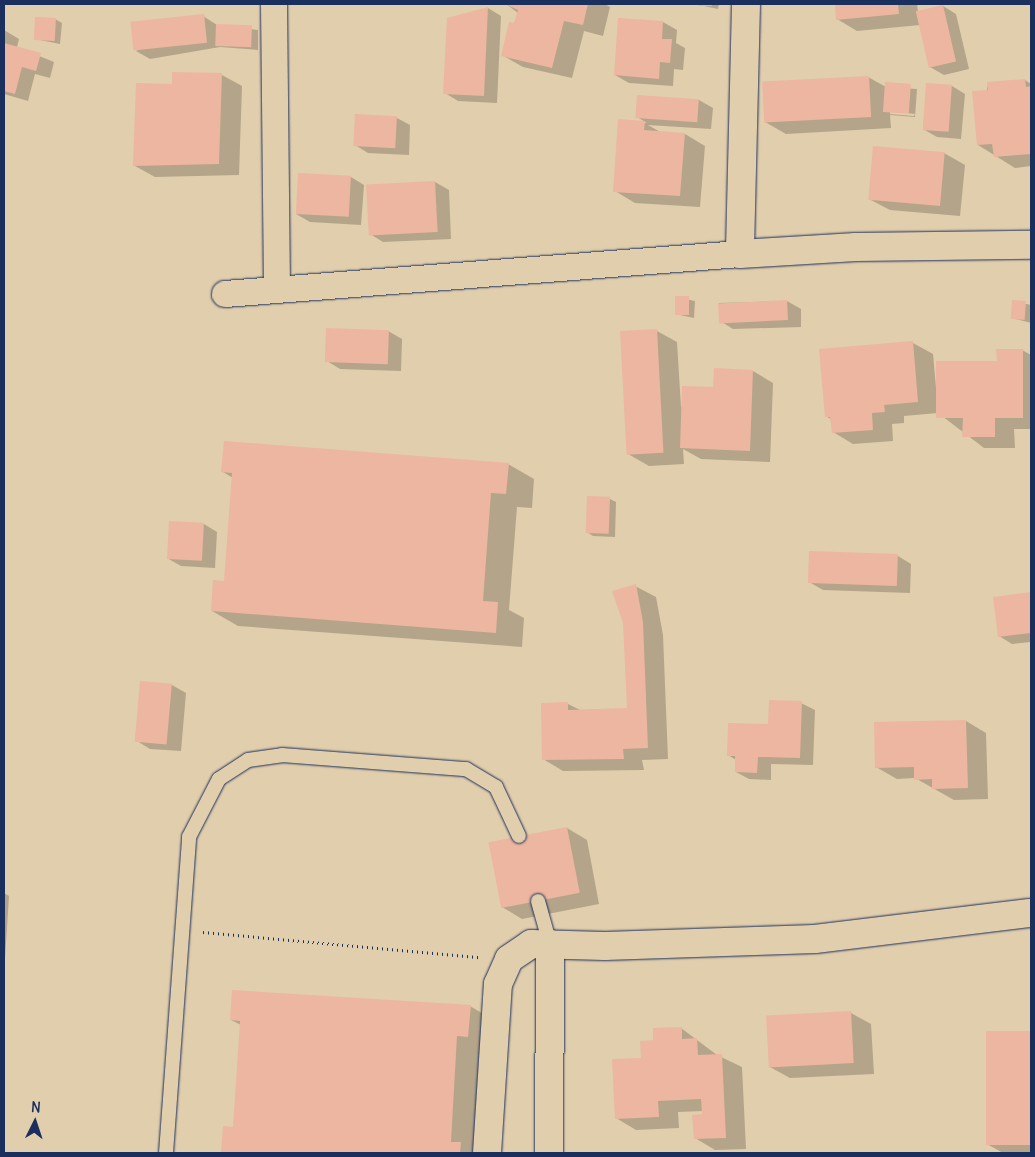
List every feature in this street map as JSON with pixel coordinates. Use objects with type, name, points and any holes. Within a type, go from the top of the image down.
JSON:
[{"type":"main road","points":[[746,4],[740,254],[856,246],[1031,245]]},
{"type":"main road","points":[[487,1153],[498,984],[509,959],[531,944],[815,939],[1031,913]]},
{"type":"main road","points":[[549,1153],[550,944]]},
{"type":"street","points":[[274,4],[277,288]]},
{"type":"street","points":[[225,294],[277,288],[740,254]]},
{"type":"lane","points":[[166,1153],[189,837],[219,779],[248,760],[282,755],[466,769],[496,787],[519,836]]},
{"type":"lane","points":[[538,901],[550,944]]},
{"type":"path","points":[[182,930],[509,959]]},
{"type":"building","points":[[505,4],[588,4],[583,25],[564,21],[552,68],[501,56],[509,22],[514,23],[518,10]]},
{"type":"building","points":[[698,4],[712,4],[712,6],[698,6]]},
{"type":"building","points":[[835,4],[898,4],[899,14],[836,20]]},
{"type":"building","points":[[943,5],[956,62],[929,68],[916,11]]},
{"type":"building","points":[[488,7],[484,96],[443,94],[447,18]]},
{"type":"building","points":[[204,14],[207,43],[133,51],[130,22]]},
{"type":"building","points":[[35,17],[56,18],[55,41],[34,40]]},
{"type":"building","points":[[618,18],[663,21],[662,39],[672,39],[670,63],[660,62],[659,79],[614,75]]},
{"type":"building","points":[[216,24],[252,25],[251,47],[215,46]]},
{"type":"building","points":[[4,43],[41,53],[36,71],[22,67],[15,94],[4,91]]},
{"type":"building","points":[[172,72],[222,73],[219,164],[133,166],[136,83],[172,84]]},
{"type":"building","points":[[869,76],[871,117],[764,123],[762,82]]},
{"type":"building","points":[[1025,79],[1026,87],[1031,86],[1031,154],[994,157],[992,144],[977,145],[972,91],[988,90],[987,82]]},
{"type":"building","points":[[885,82],[911,84],[909,114],[883,112]]},
{"type":"building","points":[[926,83],[952,85],[949,132],[923,130]]},
{"type":"building","points":[[637,95],[699,99],[697,122],[635,118]]},
{"type":"building","points":[[355,114],[397,116],[395,148],[353,146]]},
{"type":"building","points":[[618,119],[645,121],[644,130],[685,133],[680,196],[613,192]]},
{"type":"building","points":[[873,146],[945,152],[940,206],[868,200]]},
{"type":"building","points":[[298,173],[351,176],[349,217],[296,214]]},
{"type":"building","points":[[435,181],[438,232],[369,236],[366,185]]},
{"type":"building","points":[[675,296],[689,296],[689,315],[675,315]]},
{"type":"building","points":[[787,300],[788,320],[719,324],[718,304]]},
{"type":"building","points":[[1012,300],[1026,301],[1025,320],[1011,319]]},
{"type":"building","points":[[326,328],[389,330],[388,364],[325,362]]},
{"type":"building","points":[[657,329],[663,453],[627,455],[620,331]]},
{"type":"building","points":[[913,341],[918,402],[884,405],[885,412],[872,413],[873,430],[832,433],[830,417],[825,417],[819,349]]},
{"type":"building","points":[[996,349],[1023,349],[1023,418],[995,418],[995,437],[962,437],[963,418],[936,418],[936,361],[997,361]]},
{"type":"building","points":[[714,368],[753,370],[750,451],[680,448],[682,386],[713,387]]},
{"type":"building","points":[[224,441],[509,463],[506,494],[491,493],[483,601],[498,602],[496,633],[211,611],[213,580],[224,581],[232,473],[221,472]]},
{"type":"building","points":[[587,496],[610,497],[609,534],[586,533]]},
{"type":"building","points":[[169,521],[204,523],[202,561],[167,559]]},
{"type":"building","points":[[809,551],[898,554],[897,586],[808,583]]},
{"type":"building","points":[[636,584],[643,622],[648,748],[623,749],[624,759],[542,760],[541,703],[568,702],[568,710],[627,708],[623,623],[612,591]]},
{"type":"building","points":[[1031,592],[1031,633],[998,637],[993,597]]},
{"type":"building","points":[[140,681],[172,684],[167,745],[135,742]]},
{"type":"building","points":[[769,700],[802,701],[800,758],[758,757],[757,773],[735,772],[735,756],[727,756],[728,723],[768,724]]},
{"type":"building","points":[[966,720],[968,788],[932,789],[932,779],[914,780],[914,767],[875,768],[874,722]]},
{"type":"building","points":[[567,827],[580,893],[501,908],[488,842]]},
{"type":"building","points":[[232,990],[471,1005],[468,1037],[457,1036],[451,1142],[461,1142],[460,1153],[221,1153],[223,1126],[233,1127],[240,1021],[230,1020]]},
{"type":"building","points":[[851,1011],[854,1063],[769,1067],[766,1015]]},
{"type":"building","points":[[682,1027],[682,1039],[697,1038],[698,1055],[722,1054],[726,1138],[694,1139],[692,1115],[702,1114],[701,1099],[658,1101],[659,1117],[615,1119],[612,1059],[641,1058],[640,1041],[653,1040],[653,1028]]},
{"type":"building","points":[[986,1031],[1031,1031],[1031,1145],[986,1145]]}]
